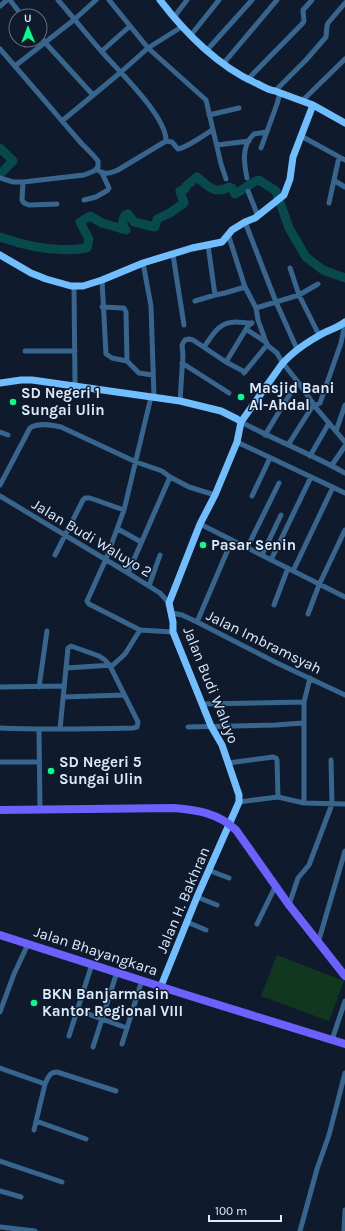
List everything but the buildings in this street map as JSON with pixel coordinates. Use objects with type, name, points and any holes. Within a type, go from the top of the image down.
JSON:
[{"type":"main road","points":[[0,810],[174,808],[194,810],[219,817],[236,830],[289,905],[345,976]]},
{"type":"main road","name":"Jalan Bhayangkara","points":[[0,935],[345,1044]]},
{"type":"street","points":[[0,6],[9,0],[16,8]]},
{"type":"street","points":[[58,0],[157,116],[164,131],[166,140]]},
{"type":"street","points":[[48,39],[75,19],[96,0]]},
{"type":"street","points":[[109,0],[148,48],[206,100],[212,130],[226,179]]},
{"type":"street","points":[[174,17],[188,0]]},
{"type":"street","points":[[191,35],[219,0]]},
{"type":"street","points":[[207,50],[252,0]]},
{"type":"street","points":[[223,64],[277,0]]},
{"type":"street","points":[[247,80],[302,24],[304,21],[303,10],[312,0]]},
{"type":"street","points":[[163,1],[174,17],[191,35],[223,64],[247,80],[313,104],[344,121]]},
{"type":"street","points":[[261,148],[277,104],[278,92],[326,37],[326,26],[345,3]]},
{"type":"street","points":[[102,51],[130,26]]},
{"type":"street","points":[[62,121],[148,48],[183,26]]},
{"type":"street","points":[[48,46],[92,96]]},
{"type":"street","points":[[15,66],[37,48]]},
{"type":"street","points":[[0,50],[98,161],[98,167],[94,171],[84,175],[23,182],[12,182],[0,178]]},
{"type":"street","points":[[302,101],[345,58]]},
{"type":"street","points":[[0,255],[31,273],[46,279],[71,286],[83,286],[143,263],[192,248],[222,242],[232,230],[258,216],[284,194],[290,179],[293,157],[313,104]]},
{"type":"street","points":[[209,115],[239,108]]},
{"type":"street","points":[[166,140],[172,142],[176,148],[181,149],[212,130]]},
{"type":"street","points":[[246,178],[244,149],[254,134],[266,132]]},
{"type":"street","points":[[301,136],[345,160]]},
{"type":"street","points":[[102,173],[111,173],[118,170],[166,140]]},
{"type":"street","points":[[217,145],[249,140]]},
{"type":"street","points":[[329,203],[339,157]]},
{"type":"street","points":[[84,200],[107,192],[109,188],[102,173],[96,168]]},
{"type":"street","points":[[335,181],[345,187]]},
{"type":"street","points":[[23,182],[22,200],[24,203],[29,205],[57,204]]},
{"type":"street","points":[[248,190],[258,216]]},
{"type":"street","points":[[245,222],[276,302],[297,349]]},
{"type":"street","points":[[228,234],[245,286],[256,308],[258,320],[267,344]]},
{"type":"street","points":[[208,245],[214,295]]},
{"type":"street","points":[[173,254],[184,325]]},
{"type":"street","points":[[143,263],[151,306],[154,375],[152,397],[118,529],[87,600],[89,604],[140,630],[173,632]]},
{"type":"street","points":[[290,268],[299,295],[319,335]]},
{"type":"street","points":[[102,280],[102,307],[106,354],[112,358],[127,361],[139,373],[154,375]]},
{"type":"street","points":[[256,308],[299,295],[318,284]]},
{"type":"street","points":[[74,286],[75,385]]},
{"type":"street","points":[[195,301],[245,286]]},
{"type":"street","points":[[102,307],[124,308],[126,312],[127,361]]},
{"type":"street","points":[[226,362],[246,329],[258,320]]},
{"type":"street","points":[[204,348],[222,324],[236,322],[252,323]]},
{"type":"street","points":[[169,604],[200,524],[215,495],[237,442],[241,422],[282,362],[297,349],[319,335],[345,322]]},
{"type":"street","points":[[288,445],[312,407],[320,403],[343,344],[345,322]]},
{"type":"street","points":[[246,329],[277,353],[315,406],[345,442]]},
{"type":"street","points":[[180,401],[182,345],[185,340],[193,340],[244,373],[267,344]]},
{"type":"street","points":[[25,351],[75,350]]},
{"type":"street","points":[[182,363],[229,393]]},
{"type":"street","points":[[0,383],[32,380],[75,385],[180,401],[221,411],[310,456],[332,465],[345,473]]},
{"type":"street","points":[[265,434],[298,382]]},
{"type":"street","points":[[336,431],[345,405]]},
{"type":"street","points":[[310,456],[330,423]]},
{"type":"street","points":[[0,485],[32,427],[53,425],[61,427],[136,462],[159,470],[189,487],[215,495]]},
{"type":"street","points":[[0,432],[8,435]]},
{"type":"street","points":[[237,442],[345,492]]},
{"type":"street","points":[[332,465],[345,446]]},
{"type":"street","points":[[252,496],[270,458]]},
{"type":"street","points":[[128,573],[170,477]]},
{"type":"street","points":[[271,560],[311,477]]},
{"type":"street","points":[[247,548],[279,483]]},
{"type":"street","points":[[293,571],[333,487]]},
{"type":"street","name":"Jalan Budi Waluyo 2","points":[[0,496],[160,593],[169,604]]},
{"type":"street","points":[[55,555],[85,498],[90,498],[124,510]]},
{"type":"street","points":[[262,555],[281,515]]},
{"type":"street","points":[[200,524],[345,597]]},
{"type":"street","points":[[118,529],[141,542]]},
{"type":"street","points":[[308,614],[319,585],[345,530]]},
{"type":"street","points":[[197,622],[232,540]]},
{"type":"street","points":[[149,586],[160,555]]},
{"type":"street","points":[[274,605],[288,568]]},
{"type":"street","name":"Jalan Budi Waluyo","points":[[169,604],[172,613],[173,632],[211,726],[222,745],[239,795],[239,802]]},
{"type":"street","name":"Jalan Imbramsyah","points":[[172,613],[182,615],[270,659],[344,692]]},
{"type":"street","points":[[66,668],[110,666],[116,663],[125,654],[140,630]]},
{"type":"street","points":[[39,687],[47,631]]},
{"type":"street","points":[[0,728],[39,730],[135,727],[138,725],[138,722],[110,666],[105,660],[99,656],[71,646],[68,648],[60,729]]},
{"type":"street","points":[[304,803],[304,702],[310,678]]},
{"type":"street","points":[[0,687],[64,686]]},
{"type":"street","points":[[63,697],[124,695]]},
{"type":"street","points":[[202,704],[304,702]]},
{"type":"street","points":[[188,726],[303,724]]},
{"type":"street","points":[[39,730],[40,810]]},
{"type":"street","points":[[228,763],[273,757],[276,758],[278,797]]},
{"type":"street","points":[[289,905],[298,878],[309,865],[332,804],[331,760]]},
{"type":"street","points":[[0,762],[39,762]]},
{"type":"street","points":[[230,824],[239,802],[278,797],[304,803],[345,804]]},
{"type":"street","name":"Jalan H. Bakhran","points":[[161,986],[208,870],[230,824]]},
{"type":"street","points":[[318,943],[345,851]]},
{"type":"street","points":[[208,870],[228,878]]},
{"type":"street","points":[[257,924],[276,885]]},
{"type":"street","points":[[197,897],[217,905]]},
{"type":"street","points":[[187,922],[206,930]]},
{"type":"street","points":[[1,1009],[14,974],[28,944]]},
{"type":"street","points":[[69,1036],[92,964]]},
{"type":"street","points":[[93,1047],[117,972]]},
{"type":"street","points":[[122,1044],[142,980]]},
{"type":"street","points":[[332,1040],[345,1002]]},
{"type":"street","points":[[77,1010],[127,1028]]},
{"type":"street","points":[[0,1068],[45,1084]]},
{"type":"street","points":[[34,1130],[45,1084],[49,1075],[53,1072],[116,1091]]},
{"type":"street","points":[[300,1231],[317,1169],[329,1135],[345,1073]]},
{"type":"street","points":[[36,1121],[86,1139]]},
{"type":"street","points":[[0,1161],[62,1182]]},
{"type":"street","points":[[0,1191],[20,1197]]},
{"type":"street","points":[[344,1231],[345,1210]]},
{"type":"street","points":[[0,1227],[36,1231]]},
{"type":"green space","points":[[277,955],[344,981],[329,1021],[261,996]]},
{"type":"waterway","points":[[0,148],[13,161],[0,174]]},
{"type":"waterway","points":[[0,237],[21,244],[43,248],[65,250],[87,248],[89,239],[80,222],[90,216],[102,223],[126,230],[123,221],[125,215],[128,214],[134,222],[155,227],[157,219],[170,213],[184,203],[180,191],[185,189],[186,186],[197,177],[215,190],[229,187],[232,188],[235,194],[259,180],[276,191],[289,228],[306,257],[323,270],[345,278]]},
{"type":"place","name":"Masjid Bani Al-Ahdal","points":[[241,397]]},
{"type":"place","name":"SD Negeri 1 Sungai Ulin","points":[[13,402]]},
{"type":"place","name":"Pasar Senin","points":[[203,545]]},
{"type":"place","name":"SD Negeri 5 Sungai Ulin","points":[[51,771]]},
{"type":"place","name":"BKN Banjarmasin Kantor Regional VIII","points":[[34,1003]]}]
